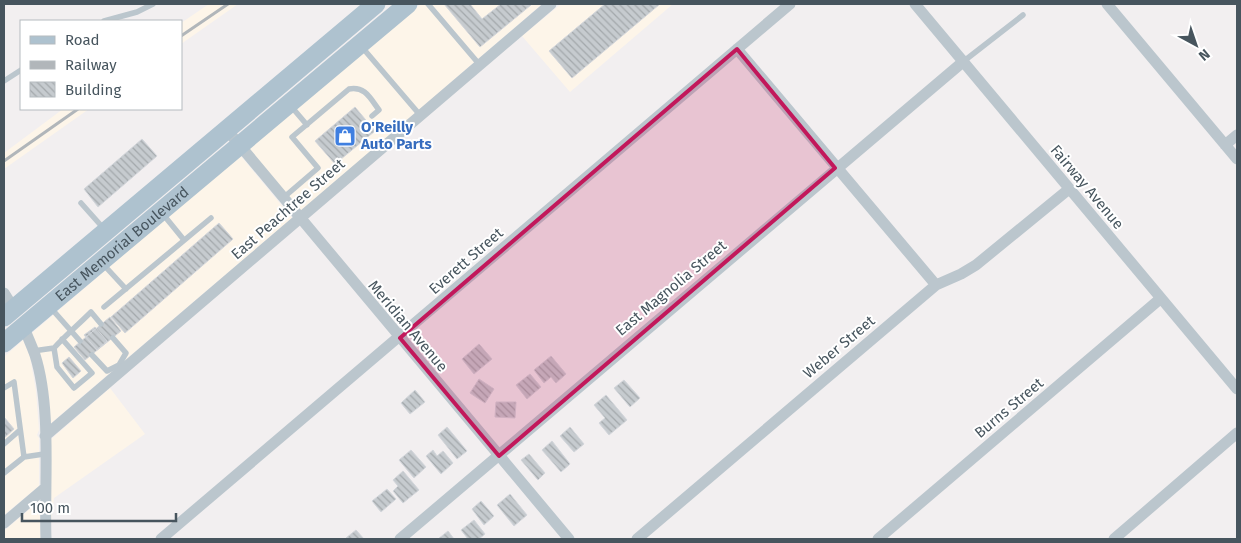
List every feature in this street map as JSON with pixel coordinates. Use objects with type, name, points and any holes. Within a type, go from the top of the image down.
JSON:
[{"type":"main road","name":"East Memorial Boulevard","points":[[7,307],[104,233],[376,4]]},
{"type":"main road","name":"East Memorial Boulevard","points":[[4,343],[408,4]]},
{"type":"main road","points":[[24,327],[26,316],[33,306],[104,233]]},
{"type":"street","name":"East Peachtree Street","points":[[45,436],[120,367],[300,219],[479,64],[552,4]]},
{"type":"street","name":"Everett Street","points":[[162,539],[790,4]]},
{"type":"street","name":"Fairway Avenue","points":[[915,4],[1237,389]]},
{"type":"street","points":[[1107,4],[1237,159]]},
{"type":"street","points":[[736,49],[936,285]]},
{"type":"street","name":"East Magnolia Street","points":[[400,539],[835,168],[964,61]]},
{"type":"street","name":"Meridian Avenue","points":[[226,130],[569,539]]},
{"type":"street","points":[[1226,145],[1237,135]]},
{"type":"street","name":"Weber Street","points":[[637,539],[936,285],[976,265],[1068,189]]},
{"type":"street","name":"Burns Street","points":[[878,539],[1160,298]]},
{"type":"street","points":[[24,327],[33,351],[42,391],[45,436],[44,489],[46,539]]},
{"type":"street","points":[[1114,539],[1237,433]]},
{"type":"street","points":[[4,523],[44,489]]},
{"type":"lane","points":[[108,20],[138,12],[153,4]]},
{"type":"lane","points":[[428,4],[479,64]]},
{"type":"lane","points":[[964,61],[1023,14]]},
{"type":"lane","points":[[359,44],[420,115]]},
{"type":"lane","points":[[4,81],[20,71]]},
{"type":"lane","points":[[283,198],[318,168],[292,137],[349,89],[358,88],[364,91],[379,110],[372,116]]},
{"type":"lane","points":[[289,104],[307,125]]},
{"type":"lane","points":[[82,202],[104,233]]},
{"type":"lane","points":[[160,212],[184,240]]},
{"type":"lane","points":[[104,307],[211,218]]},
{"type":"lane","points":[[101,262],[126,289]]},
{"type":"lane","points":[[49,305],[80,341]]},
{"type":"lane","points":[[33,351],[54,348],[91,312],[101,324]]},
{"type":"lane","points":[[92,354],[107,371],[120,367],[126,353],[113,338]]},
{"type":"lane","points":[[54,348],[57,367],[74,388],[92,373],[62,339]]},
{"type":"lane","points":[[4,388],[14,382],[24,457]]},
{"type":"lane","points":[[4,444],[20,430]]},
{"type":"lane","points":[[4,473],[24,457],[44,454]]},
{"type":"highlighted area","points":[[737,49],[835,168],[499,456],[400,338]]},
{"type":"shaded area","points":[[209,4],[238,4],[182,43],[182,22]]},
{"type":"shaded area","points":[[421,4],[542,4],[301,211],[248,148]]},
{"type":"shaded area","points":[[561,4],[673,4],[570,92],[522,36]]},
{"type":"shaded area","points":[[62,110],[88,110],[4,169],[4,153]]},
{"type":"shaded area","points":[[240,155],[292,218],[50,424],[32,333]]},
{"type":"shaded area","points":[[23,340],[30,357],[36,391],[39,430],[37,435],[39,438],[39,486],[4,515],[4,357]]},
{"type":"shaded area","points":[[110,388],[145,434],[54,498],[51,523],[50,440]]},
{"type":"shaded area","points":[[39,501],[41,539],[4,539],[4,531]]},
{"type":"building","points":[[444,4],[470,4],[482,19],[501,4],[531,5],[480,47]]},
{"type":"building","points":[[605,4],[660,4],[572,78],[549,51]]},
{"type":"building","name":"O'Reilly Auto Parts","points":[[355,107],[375,131],[335,164],[315,141]]},
{"type":"building","points":[[142,139],[157,156],[98,207],[84,189]]},
{"type":"building","points":[[219,223],[233,239],[125,333],[111,317]]},
{"type":"building","points":[[110,317],[121,331],[85,360],[74,347]]},
{"type":"building","points":[[95,327],[107,341],[97,350],[84,335]]},
{"type":"building","points":[[479,344],[492,359],[474,374],[462,359]]},
{"type":"building","points":[[551,356],[566,374],[556,383],[551,377],[544,383],[534,370]]},
{"type":"building","points":[[69,357],[81,371],[73,378],[62,363]]},
{"type":"building","points":[[530,374],[541,387],[527,399],[516,385]]},
{"type":"building","points":[[479,379],[494,389],[485,403],[470,393]]},
{"type":"building","points":[[624,380],[640,398],[630,407],[614,388]]},
{"type":"building","points":[[415,390],[425,402],[410,414],[401,403]]},
{"type":"building","points":[[606,395],[627,420],[609,435],[599,423],[605,418],[594,405]]},
{"type":"building","points":[[496,402],[516,402],[515,418],[495,417]]},
{"type":"building","points":[[4,417],[14,429],[4,438]]},
{"type":"building","points":[[447,427],[467,451],[457,459],[438,435]]},
{"type":"building","points":[[570,427],[584,444],[574,452],[560,436]]},
{"type":"building","points":[[552,441],[570,464],[561,472],[542,450]]},
{"type":"building","points":[[411,450],[426,467],[414,478],[399,460]]},
{"type":"building","points":[[433,450],[437,456],[443,451],[453,463],[441,474],[426,456]]},
{"type":"building","points":[[529,454],[545,473],[538,480],[521,460]]},
{"type":"building","points":[[403,471],[419,490],[403,503],[393,491],[398,486],[393,480]]},
{"type":"building","points":[[387,489],[396,499],[381,512],[372,501]]},
{"type":"building","points":[[510,494],[527,515],[514,526],[497,505]]},
{"type":"building","points":[[481,501],[494,516],[484,525],[472,509]]},
{"type":"building","points":[[474,520],[485,534],[479,539],[468,539],[461,530]]},
{"type":"building","points":[[356,530],[364,539],[346,539],[346,538]]},
{"type":"building","points":[[448,531],[454,539],[438,539]]},
{"type":"railway","points":[[182,35],[228,4]]},
{"type":"railway","points":[[4,161],[77,110]]},
{"type":"place","name":"O'Reilly Auto Parts","points":[[345,136]]}]
